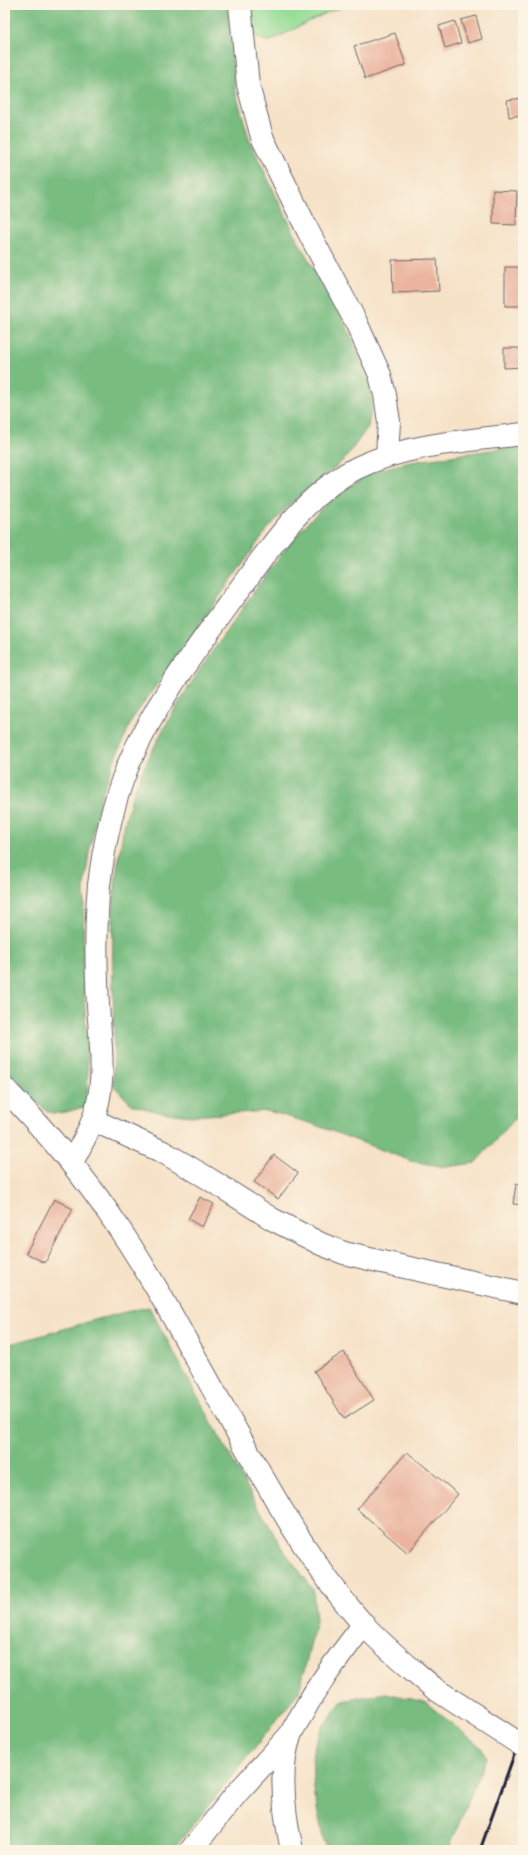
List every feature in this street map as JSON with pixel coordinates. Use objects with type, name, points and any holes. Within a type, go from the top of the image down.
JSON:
[{"type":"street","points":[[240,5],[248,85],[262,137],[308,231],[356,322],[380,375],[386,395],[389,422],[387,455]]},
{"type":"street","points":[[72,1162],[92,1120],[96,1109],[101,1083],[97,964],[99,887],[104,848],[114,804],[128,767],[144,732],[168,692],[206,635],[278,537],[302,509],[329,486],[352,470],[387,455],[406,450],[523,434]]},
{"type":"street","points":[[5,1089],[72,1162],[113,1218],[155,1286],[267,1488],[327,1577],[364,1624],[396,1655],[435,1689],[523,1746]]},
{"type":"street","points":[[92,1120],[163,1152],[206,1177],[272,1219],[321,1244],[344,1253],[523,1293]]},
{"type":"street","points":[[191,1850],[237,1793],[290,1735],[311,1698],[364,1624]]},
{"type":"street","points":[[290,1735],[285,1762],[284,1785],[285,1817],[292,1850]]},
{"type":"green space","points":[[5,5],[227,5],[235,90],[250,142],[297,239],[347,327],[368,380],[372,402],[368,427],[345,459],[292,502],[266,531],[133,718],[114,761],[100,800],[90,847],[84,886],[83,964],[88,1080],[86,1106],[68,1112],[58,1113],[49,1112],[39,1104],[5,1067]]},
{"type":"green space","points":[[253,5],[347,5],[324,14],[268,42],[254,35]]},
{"type":"green space","points":[[521,446],[523,447],[523,1102],[513,1121],[475,1163],[446,1167],[411,1161],[313,1124],[268,1111],[191,1116],[158,1112],[132,1105],[113,1085],[113,938],[116,879],[123,830],[134,791],[163,729],[214,648],[281,554],[310,520],[344,490],[372,473],[392,466]]},
{"type":"green space","points":[[149,1307],[253,1498],[284,1551],[313,1589],[316,1621],[299,1692],[173,1850],[5,1850],[5,1345],[113,1315]]},
{"type":"green space","points":[[386,1693],[425,1702],[481,1747],[486,1758],[448,1850],[326,1850],[315,1798],[313,1758],[317,1739],[326,1722],[342,1701]]},
{"type":"building","points":[[476,16],[482,39],[468,43],[461,20]]},
{"type":"building","points":[[455,21],[461,43],[445,48],[439,26]]},
{"type":"building","points":[[395,33],[406,65],[365,79],[354,46]]},
{"type":"building","points":[[523,98],[523,115],[509,117],[507,100]]},
{"type":"building","points":[[493,190],[517,191],[516,225],[493,224]]},
{"type":"building","points":[[437,259],[439,291],[393,293],[392,260]]},
{"type":"building","points":[[505,267],[523,267],[523,306],[505,306]]},
{"type":"building","points":[[504,348],[523,348],[523,367],[504,368]]},
{"type":"building","points":[[274,1155],[298,1173],[278,1199],[254,1182]]},
{"type":"building","points":[[516,1184],[523,1185],[523,1205],[513,1204]]},
{"type":"building","points":[[200,1197],[214,1204],[202,1227],[188,1219]]},
{"type":"building","points":[[54,1199],[73,1209],[45,1263],[26,1253]]},
{"type":"building","points":[[344,1352],[374,1400],[344,1419],[314,1371]]},
{"type":"building","points":[[407,1452],[458,1494],[408,1553],[357,1509]]},
{"type":"railway","points":[[480,1850],[523,1730]]}]
